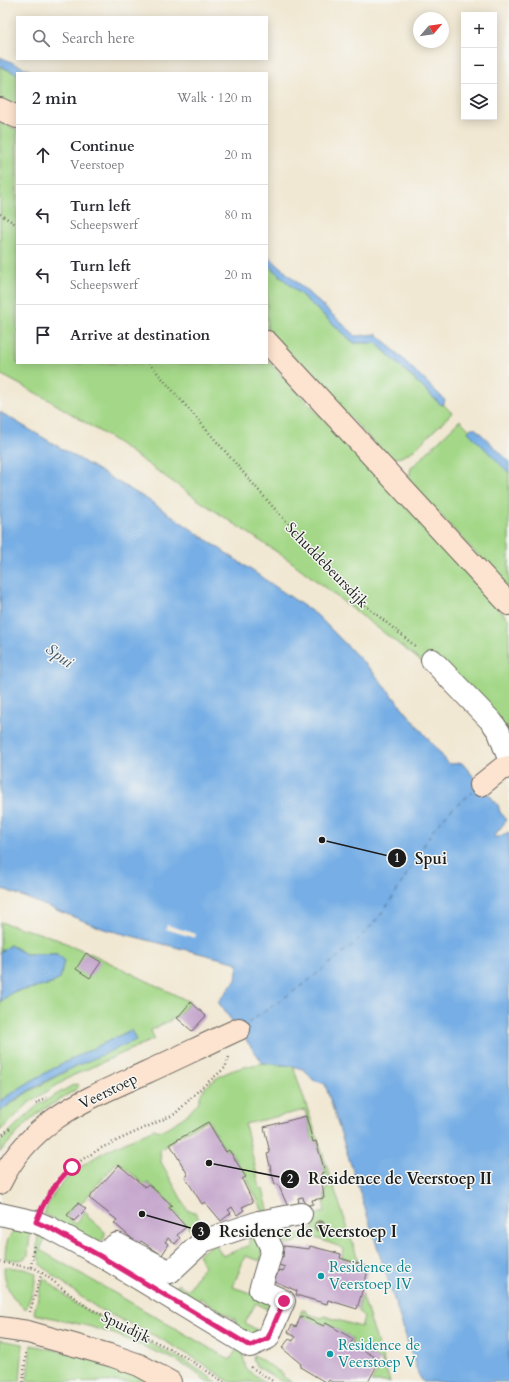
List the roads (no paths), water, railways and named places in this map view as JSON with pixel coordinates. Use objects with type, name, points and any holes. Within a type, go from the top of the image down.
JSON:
[{"type":"main road","points":[[0,109],[16,117]]},
{"type":"main road","points":[[268,343],[509,604]]},
{"type":"main road","points":[[481,785],[501,769],[509,767]]},
{"type":"main road","name":"Veerstoep","points":[[0,1183],[12,1162],[25,1145],[54,1119],[94,1096],[239,1029]]},
{"type":"main road","name":"Spuidijk","points":[[0,1328],[28,1332],[113,1356],[138,1365],[170,1382]]},
{"type":"street","points":[[432,660],[492,722],[499,732],[509,759]]},
{"type":"street","points":[[0,1214],[36,1222],[50,1228],[100,1256],[250,1346],[268,1338],[284,1301],[260,1290],[272,1249],[259,1222]]},
{"type":"street","points":[[100,1256],[117,1244],[170,1272],[202,1241],[259,1222],[301,1214]]},
{"type":"water","points":[[0,57],[34,72],[16,72],[16,74],[0,66]]},
{"type":"water","points":[[268,256],[356,336],[377,334],[445,400],[444,403],[441,405],[376,343],[354,343],[268,265]]},
{"type":"water","points":[[0,412],[150,501],[317,615],[373,672],[449,764],[462,763],[498,805],[500,812],[507,820],[494,836],[495,838],[509,832],[509,1382],[423,1382],[418,1374],[325,1084],[313,1080],[305,1070],[293,1066],[263,1063],[218,1002],[236,980],[238,963],[104,929],[6,890],[0,889]]},
{"type":"water","points":[[471,428],[475,428],[509,461],[509,473],[470,434],[468,431]]},
{"type":"water","points":[[10,945],[26,954],[57,954],[64,960],[60,979],[51,984],[13,992],[0,1002],[0,952]]},
{"type":"water","points":[[131,1030],[136,1040],[47,1080],[30,1090],[0,1112],[0,1101],[64,1063]]},
{"type":"place","name":"Spui","points":[[322,840]]},
{"type":"place","name":"Residence de Veerstoep II","points":[[209,1163]]},
{"type":"place","name":"Residence de Veerstoep I","points":[[142,1214]]},
{"type":"place","name":"Residence de Veerstoep IV","points":[[321,1276]]},
{"type":"place","name":"Residence de Veerstoep V","points":[[330,1354]]}]
